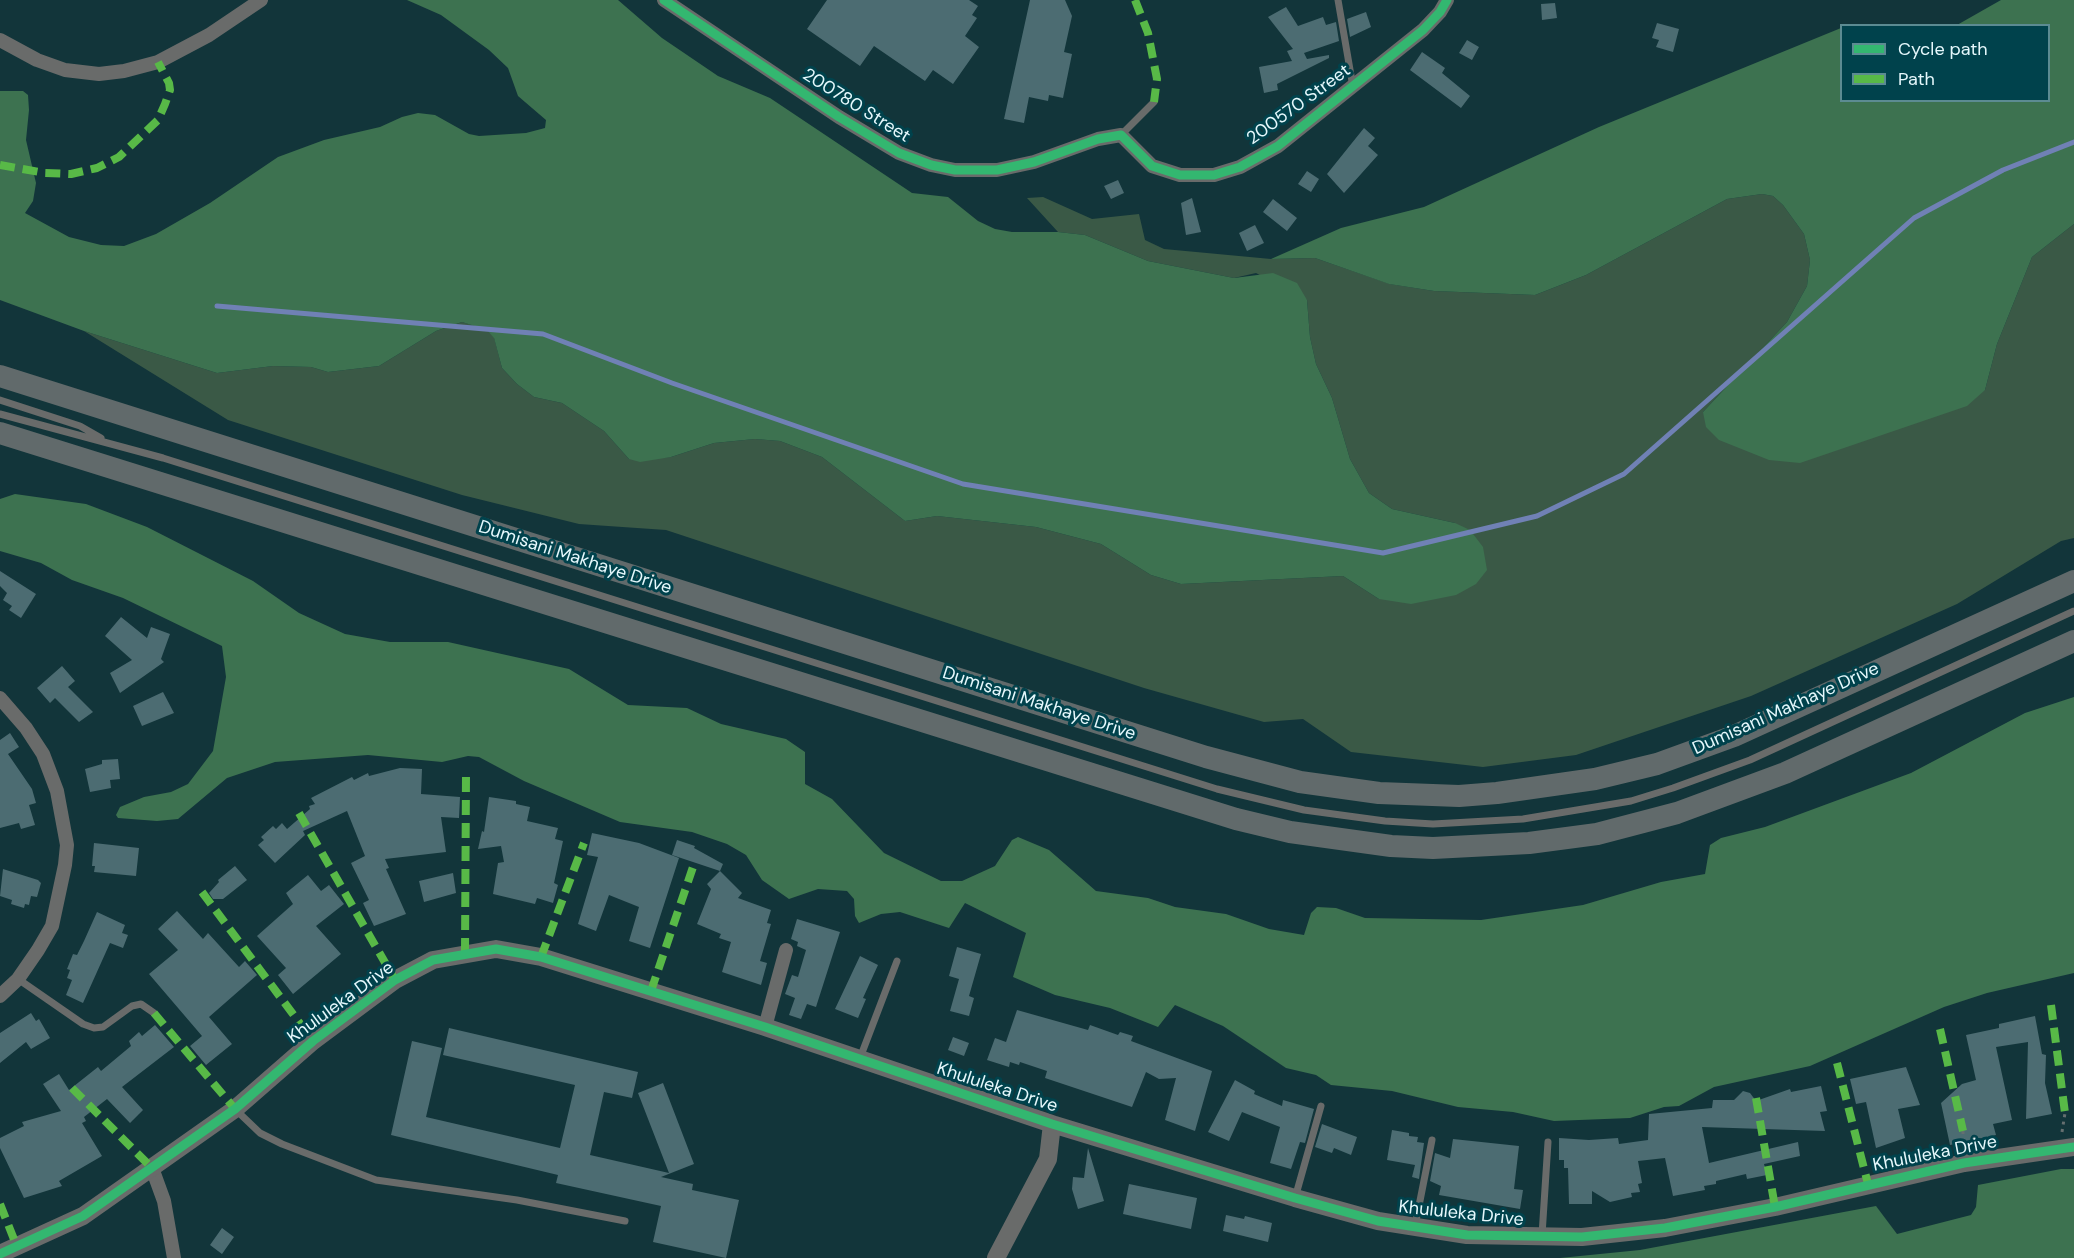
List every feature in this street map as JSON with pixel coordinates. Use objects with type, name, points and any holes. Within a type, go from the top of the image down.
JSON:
[{"type":"main road","name":"Dumisani Makhaye Drive","points":[[0,376],[1206,757],[1300,782],[1379,794],[1459,796],[1497,793],[1595,779],[1657,764],[1734,736],[2074,581]]},
{"type":"main road","points":[[0,433],[1236,819],[1290,832],[1379,845],[1433,848],[1529,843],[1597,834],[1677,813],[1785,774],[2074,641]]},
{"type":"street","points":[[0,40],[37,60],[65,70],[99,74],[159,62],[209,34],[261,0]]},
{"type":"street","name":"200780 Street","points":[[664,0],[849,123],[899,153],[931,165],[955,170],[997,170],[1034,162],[1098,139],[1121,135]]},
{"type":"street","name":"200570 Street","points":[[1121,135],[1152,166],[1180,175],[1214,175],[1240,167],[1278,146],[1353,87],[1423,30],[1448,0]]},
{"type":"street","points":[[0,698],[26,728],[43,754],[57,791],[67,845],[52,926],[18,978],[0,996]]},
{"type":"street","name":"Khululeka Drive","points":[[0,1254],[83,1216],[235,1109],[313,1041],[395,980],[433,960],[496,949],[541,957],[765,1027],[1052,1124],[1295,1198],[1415,1228],[1467,1235],[1542,1238],[1665,1228],[1775,1207],[1964,1163],[2074,1147]]},
{"type":"street","points":[[765,1027],[786,950]]},
{"type":"street","points":[[996,1258],[1048,1159],[1052,1124]]},
{"type":"street","points":[[152,1168],[164,1201],[174,1258]]},
{"type":"lane","points":[[1338,0],[1353,87]]},
{"type":"lane","points":[[1121,135],[1155,102]]},
{"type":"lane","points":[[0,400],[80,426],[106,441]]},
{"type":"lane","points":[[0,414],[79,436],[106,441],[1217,789],[1304,810],[1385,821],[1433,824],[1523,819],[1631,801],[1750,760],[2074,611]]},
{"type":"lane","points":[[859,1060],[897,961]]},
{"type":"lane","points":[[18,978],[83,1024],[94,1028],[103,1027],[132,1006],[141,1004],[153,1014]]},
{"type":"lane","points":[[1295,1198],[1321,1106]]},
{"type":"lane","points":[[235,1109],[260,1133],[315,1159],[376,1180],[517,1200],[625,1221]]},
{"type":"lane","points":[[1415,1228],[1432,1140]]},
{"type":"lane","points":[[1542,1238],[1548,1142]]},
{"type":"green space","points":[[407,0],[618,0],[662,38],[718,76],[770,98],[912,193],[948,197],[978,221],[995,229],[1012,232],[1058,232],[1085,235],[1148,261],[1234,278],[1273,273],[1297,283],[1307,300],[1310,337],[1316,364],[1332,398],[1350,459],[1369,493],[1392,509],[1455,523],[1470,530],[1483,547],[1487,570],[1476,584],[1456,595],[1411,604],[1379,599],[1343,576],[1181,584],[1151,575],[1101,544],[1036,527],[937,516],[905,521],[822,457],[780,441],[755,439],[714,443],[671,457],[640,462],[629,459],[604,431],[562,403],[534,397],[517,384],[502,368],[494,338],[487,330],[462,322],[436,331],[379,366],[328,372],[311,367],[273,366],[217,373],[84,331],[0,300],[0,91],[23,91],[28,95],[26,140],[36,183],[33,201],[25,213],[69,237],[101,245],[124,246],[156,234],[210,203],[278,157],[324,140],[380,127],[402,117],[418,113],[435,115],[469,134],[479,136],[526,133],[545,128],[546,120],[518,96],[508,68],[489,50],[441,15]]},
{"type":"green space","points":[[2001,0],[2074,0],[2074,224],[2032,257],[1997,344],[1985,390],[1967,406],[1800,463],[1769,460],[1719,440],[1706,427],[1703,412],[1787,322],[1807,286],[1810,260],[1804,234],[1783,205],[1773,196],[1762,194],[1727,199],[1586,275],[1535,295],[1434,291],[1389,284],[1315,258],[1271,259],[1341,228],[1424,207],[1599,127],[1840,28],[1840,102],[2050,102],[2050,24],[1959,24]]},
{"type":"green space","points":[[1762,194],[1773,196],[1783,205],[1804,234],[1810,260],[1807,286],[1787,322],[1703,412],[1985,390],[1997,344],[2032,257],[2074,224],[2074,538],[2061,541],[1957,604],[1751,696],[1576,755],[1483,767],[1351,752],[1303,719],[1264,722],[1144,688],[666,530],[579,524],[462,495],[228,420],[84,331],[217,373],[273,366],[311,367],[328,372],[379,366],[436,331],[462,322],[487,329],[494,337],[502,368],[517,384],[534,397],[562,403],[604,431],[629,459],[671,457],[714,443],[755,439],[780,441],[822,457],[905,521],[937,516],[1036,527],[1101,544],[1151,575],[1181,584],[1343,576],[1379,599],[1455,523],[1392,509],[1369,493],[1350,459],[1332,398],[1316,364],[1310,337],[1307,300],[1256,273],[1234,278],[1148,261],[1085,235],[1058,232],[1027,198],[1043,197],[1092,219],[1139,214],[1145,240],[1164,249],[1271,259],[1315,258],[1390,284],[1434,291],[1535,295],[1586,275],[1727,199]]},
{"type":"green space","points":[[15,494],[86,504],[147,527],[253,581],[299,613],[345,634],[390,642],[448,642],[569,669],[628,705],[687,708],[721,724],[786,739],[805,752],[805,784],[832,799],[884,853],[941,881],[962,881],[995,866],[1012,840],[1018,837],[1049,850],[1096,891],[1148,898],[1175,907],[1226,914],[1269,929],[1304,935],[1311,913],[1317,907],[1336,908],[1365,918],[1481,920],[1583,905],[1661,882],[1705,874],[1710,845],[1721,838],[1765,827],[1911,773],[2025,713],[2074,697],[2074,973],[1987,993],[1944,1007],[1810,1066],[1714,1087],[1679,1106],[1664,1107],[1630,1118],[1554,1121],[1513,1112],[1458,1107],[1392,1091],[1331,1085],[1316,1075],[1286,1068],[1223,1026],[1175,1005],[1158,1027],[1110,1008],[1055,995],[1013,977],[1026,933],[965,903],[949,928],[900,912],[881,914],[859,923],[855,916],[854,899],[847,891],[818,889],[789,899],[762,880],[746,855],[727,844],[692,832],[620,822],[524,781],[479,757],[468,756],[442,762],[368,755],[275,762],[227,778],[178,819],[157,821],[118,818],[116,815],[120,807],[144,797],[171,792],[188,784],[213,751],[226,677],[222,646],[123,598],[72,580],[41,563],[0,551],[0,499]]},
{"type":"green space","points":[[2061,1169],[2074,1169],[2074,1258],[1560,1258],[1640,1250],[1876,1206],[1897,1234],[1971,1215],[1976,1207],[1978,1185]]},
{"type":"building","points":[[827,0],[969,0],[978,6],[972,15],[977,18],[965,36],[979,47],[953,84],[933,70],[925,81],[874,46],[860,66],[807,29]]},
{"type":"building","points":[[1030,0],[1065,0],[1072,16],[1064,52],[1072,54],[1063,98],[1049,95],[1048,101],[1029,97],[1024,123],[1004,119]]},
{"type":"building","points":[[1555,3],[1557,18],[1542,20],[1541,4]]},
{"type":"building","points":[[1286,7],[1298,26],[1323,17],[1326,25],[1336,22],[1339,41],[1304,53],[1307,59],[1329,55],[1329,58],[1277,84],[1278,90],[1264,93],[1259,67],[1292,61],[1287,51],[1293,49],[1268,17]]},
{"type":"building","points":[[1366,12],[1371,27],[1350,37],[1347,19]]},
{"type":"building","points":[[1657,23],[1679,29],[1673,52],[1656,47],[1659,40],[1652,38]]},
{"type":"building","points":[[1467,40],[1479,47],[1472,60],[1459,53]]},
{"type":"building","points":[[1422,52],[1445,68],[1442,73],[1470,96],[1461,108],[1410,70]]},
{"type":"building","points":[[1364,128],[1375,138],[1368,146],[1378,155],[1344,193],[1327,174]]},
{"type":"building","points":[[1307,171],[1319,179],[1311,192],[1298,184]]},
{"type":"building","points":[[1118,180],[1124,193],[1111,199],[1104,186]]},
{"type":"building","points":[[1192,198],[1201,232],[1186,235],[1181,203]]},
{"type":"building","points":[[1273,199],[1297,218],[1287,231],[1263,212]]},
{"type":"building","points":[[1255,225],[1264,243],[1247,251],[1239,233]]},
{"type":"building","points":[[0,571],[36,594],[21,618],[9,610],[12,606],[3,600],[7,593],[0,586]]},
{"type":"building","points":[[121,617],[147,638],[151,627],[170,634],[161,659],[164,662],[120,693],[110,673],[132,660],[105,636]]},
{"type":"building","points":[[62,666],[75,681],[68,687],[93,712],[79,722],[55,698],[50,703],[37,688]]},
{"type":"building","points":[[163,692],[174,713],[142,726],[133,706]]},
{"type":"building","points":[[10,733],[19,747],[8,754],[32,789],[36,803],[29,805],[35,825],[21,829],[19,823],[0,828],[0,740]]},
{"type":"building","points":[[118,759],[120,779],[110,780],[111,788],[90,792],[85,769],[102,764],[102,760]]},
{"type":"building","points":[[400,768],[422,769],[421,794],[460,797],[459,818],[441,817],[446,852],[385,859],[389,868],[386,869],[406,914],[374,926],[363,903],[369,900],[351,863],[365,856],[347,811],[303,831],[305,835],[275,863],[258,845],[264,840],[261,837],[273,826],[276,829],[282,823],[287,829],[310,809],[309,806],[315,804],[311,798],[352,777],[354,780],[368,773],[369,776]]},
{"type":"building","points":[[489,797],[516,801],[516,804],[530,807],[527,821],[558,828],[555,839],[563,841],[554,883],[558,885],[553,903],[537,898],[535,904],[493,894],[498,863],[504,862],[501,846],[478,849],[482,831],[484,832]]},
{"type":"building","points":[[592,833],[639,843],[679,858],[650,948],[629,941],[639,907],[609,895],[596,931],[578,924],[598,857],[587,855]]},
{"type":"building","points":[[677,840],[695,846],[694,848],[723,864],[720,871],[672,855]]},
{"type":"building","points":[[94,843],[139,848],[136,876],[94,872],[95,866],[92,866]]},
{"type":"building","points":[[235,866],[247,880],[223,899],[213,899],[209,893],[219,882],[218,880]]},
{"type":"building","points":[[3,869],[41,883],[37,897],[31,896],[29,905],[25,904],[24,908],[11,904],[12,900],[0,896]]},
{"type":"building","points":[[720,871],[742,893],[738,898],[771,910],[767,923],[771,924],[760,961],[767,963],[761,985],[722,972],[731,942],[719,938],[721,934],[697,924],[711,889],[707,884]]},
{"type":"building","points":[[453,873],[456,893],[424,902],[419,881]]},
{"type":"building","points":[[308,875],[321,891],[329,885],[344,904],[316,926],[341,954],[293,994],[278,975],[286,968],[257,936],[293,904],[286,893]]},
{"type":"building","points":[[177,911],[203,939],[208,933],[239,967],[245,961],[257,975],[209,1017],[232,1044],[206,1065],[190,1046],[202,1036],[149,974],[178,950],[158,929]]},
{"type":"building","points":[[97,912],[125,925],[122,933],[128,935],[123,948],[110,943],[83,1003],[66,995],[72,980],[67,978],[70,970],[67,969],[73,954],[77,955]]},
{"type":"building","points":[[797,919],[840,932],[816,1007],[807,1004],[801,1019],[789,1015],[795,998],[785,994],[792,975],[798,977],[806,950],[797,946],[798,942],[791,939]]},
{"type":"building","points":[[957,947],[981,954],[969,996],[974,998],[969,1016],[950,1011],[959,979],[949,976]]},
{"type":"building","points":[[860,956],[878,965],[863,998],[866,999],[858,1018],[835,1009]]},
{"type":"building","points":[[1017,1010],[1088,1030],[1090,1025],[1118,1035],[1120,1032],[1133,1036],[1131,1041],[1212,1071],[1195,1131],[1165,1120],[1176,1078],[1159,1079],[1146,1072],[1132,1107],[1045,1078],[1047,1071],[1020,1062],[1019,1065],[1010,1062],[1009,1067],[987,1060],[995,1038],[1006,1042]]},
{"type":"building","points":[[31,1013],[36,1021],[39,1019],[50,1038],[31,1049],[26,1042],[0,1063],[0,1033]]},
{"type":"building","points":[[2035,1016],[2042,1054],[2046,1055],[2045,1083],[2052,1114],[2026,1119],[2028,1042],[1996,1047],[2012,1120],[1993,1124],[1996,1135],[1950,1145],[1941,1103],[1962,1084],[1976,1080],[1966,1035],[1999,1028],[1999,1024]]},
{"type":"building","points":[[155,1025],[174,1047],[122,1087],[143,1110],[130,1123],[107,1099],[84,1117],[86,1121],[82,1123],[102,1156],[59,1181],[62,1186],[24,1198],[0,1148],[0,1138],[24,1126],[22,1122],[61,1111],[43,1084],[59,1074],[69,1090],[98,1067],[101,1071],[131,1046],[129,1041],[139,1032],[142,1036]]},
{"type":"building","points":[[449,1028],[638,1072],[632,1098],[604,1092],[590,1155],[669,1173],[638,1093],[663,1083],[694,1164],[661,1177],[693,1184],[692,1190],[739,1200],[726,1258],[653,1242],[661,1206],[556,1183],[558,1175],[391,1135],[412,1041],[442,1048],[426,1117],[560,1148],[575,1085],[443,1055]]},
{"type":"building","points":[[953,1037],[969,1043],[964,1056],[948,1050]]},
{"type":"building","points":[[1906,1067],[1920,1105],[1898,1109],[1905,1138],[1876,1148],[1866,1102],[1856,1104],[1850,1079]]},
{"type":"building","points":[[1235,1080],[1255,1091],[1254,1094],[1282,1106],[1283,1100],[1314,1109],[1305,1143],[1300,1142],[1291,1169],[1270,1163],[1280,1127],[1242,1112],[1229,1141],[1208,1132]]},
{"type":"building","points":[[1821,1086],[1827,1111],[1820,1112],[1825,1131],[1702,1127],[1709,1163],[1798,1142],[1800,1156],[1764,1164],[1767,1175],[1747,1179],[1746,1174],[1716,1181],[1716,1184],[1704,1186],[1705,1190],[1673,1196],[1665,1158],[1638,1161],[1642,1183],[1638,1184],[1640,1192],[1631,1193],[1632,1197],[1610,1202],[1592,1191],[1592,1204],[1569,1204],[1568,1168],[1564,1168],[1564,1160],[1559,1160],[1559,1138],[1589,1140],[1618,1138],[1619,1144],[1648,1140],[1649,1114],[1712,1108],[1713,1100],[1734,1100],[1743,1091],[1750,1093],[1756,1101],[1790,1089],[1791,1092]]},
{"type":"building","points":[[1322,1124],[1357,1137],[1351,1155],[1334,1148],[1332,1153],[1315,1147]]},
{"type":"building","points":[[1392,1130],[1409,1133],[1409,1136],[1418,1137],[1417,1142],[1424,1143],[1419,1179],[1412,1177],[1415,1165],[1387,1160]]},
{"type":"building","points":[[1453,1139],[1519,1146],[1514,1189],[1523,1190],[1520,1209],[1439,1195],[1441,1186],[1430,1181],[1435,1153],[1450,1158]]},
{"type":"building","points":[[1088,1148],[1104,1201],[1078,1209],[1072,1189],[1073,1177],[1084,1178]]},
{"type":"building","points":[[1129,1184],[1197,1198],[1191,1229],[1123,1214]]},
{"type":"building","points":[[1226,1215],[1244,1219],[1245,1216],[1272,1223],[1268,1242],[1223,1231]]},
{"type":"building","points":[[222,1228],[234,1237],[222,1254],[210,1245]]},
{"type":"waterway","points":[[217,306],[543,334],[672,383],[963,484],[1383,553],[1537,516],[1624,474],[1914,218],[2003,170],[2074,142]]},
{"type":"marked path","points":[[1135,0],[1148,33],[1157,79],[1154,102]]},
{"type":"marked path","points":[[0,165],[45,173],[71,174],[97,168],[119,157],[158,120],[165,104],[170,90],[169,83],[158,62]]},
{"type":"marked path","points":[[465,953],[466,775]]},
{"type":"marked path","points":[[299,813],[395,980]]},
{"type":"marked path","points":[[541,957],[584,843]]},
{"type":"marked path","points":[[651,991],[693,867]]},
{"type":"marked path","points":[[202,892],[313,1041]]},
{"type":"marked path","points":[[2051,1005],[2065,1113]]},
{"type":"marked path","points":[[154,1013],[235,1109]]},
{"type":"marked path","points":[[1940,1029],[1963,1131]]},
{"type":"marked path","points":[[1837,1063],[1868,1184]]},
{"type":"marked path","points":[[72,1088],[152,1168]]},
{"type":"marked path","points":[[1756,1098],[1775,1207]]},
{"type":"marked path","points":[[0,1204],[17,1247]]},
{"type":"cycle path","points":[[664,0],[839,117],[899,153],[931,165],[955,170],[997,170],[1034,162],[1098,139],[1121,135],[1152,166],[1180,175],[1214,175],[1240,167],[1278,146],[1423,30],[1440,12],[1447,0]]},
{"type":"cycle path","points":[[0,1254],[83,1216],[235,1109],[313,1041],[395,980],[433,960],[496,949],[541,957],[765,1027],[1052,1124],[1295,1198],[1378,1221],[1467,1235],[1582,1237],[1665,1228],[1775,1207],[1964,1163],[2074,1147]]}]
